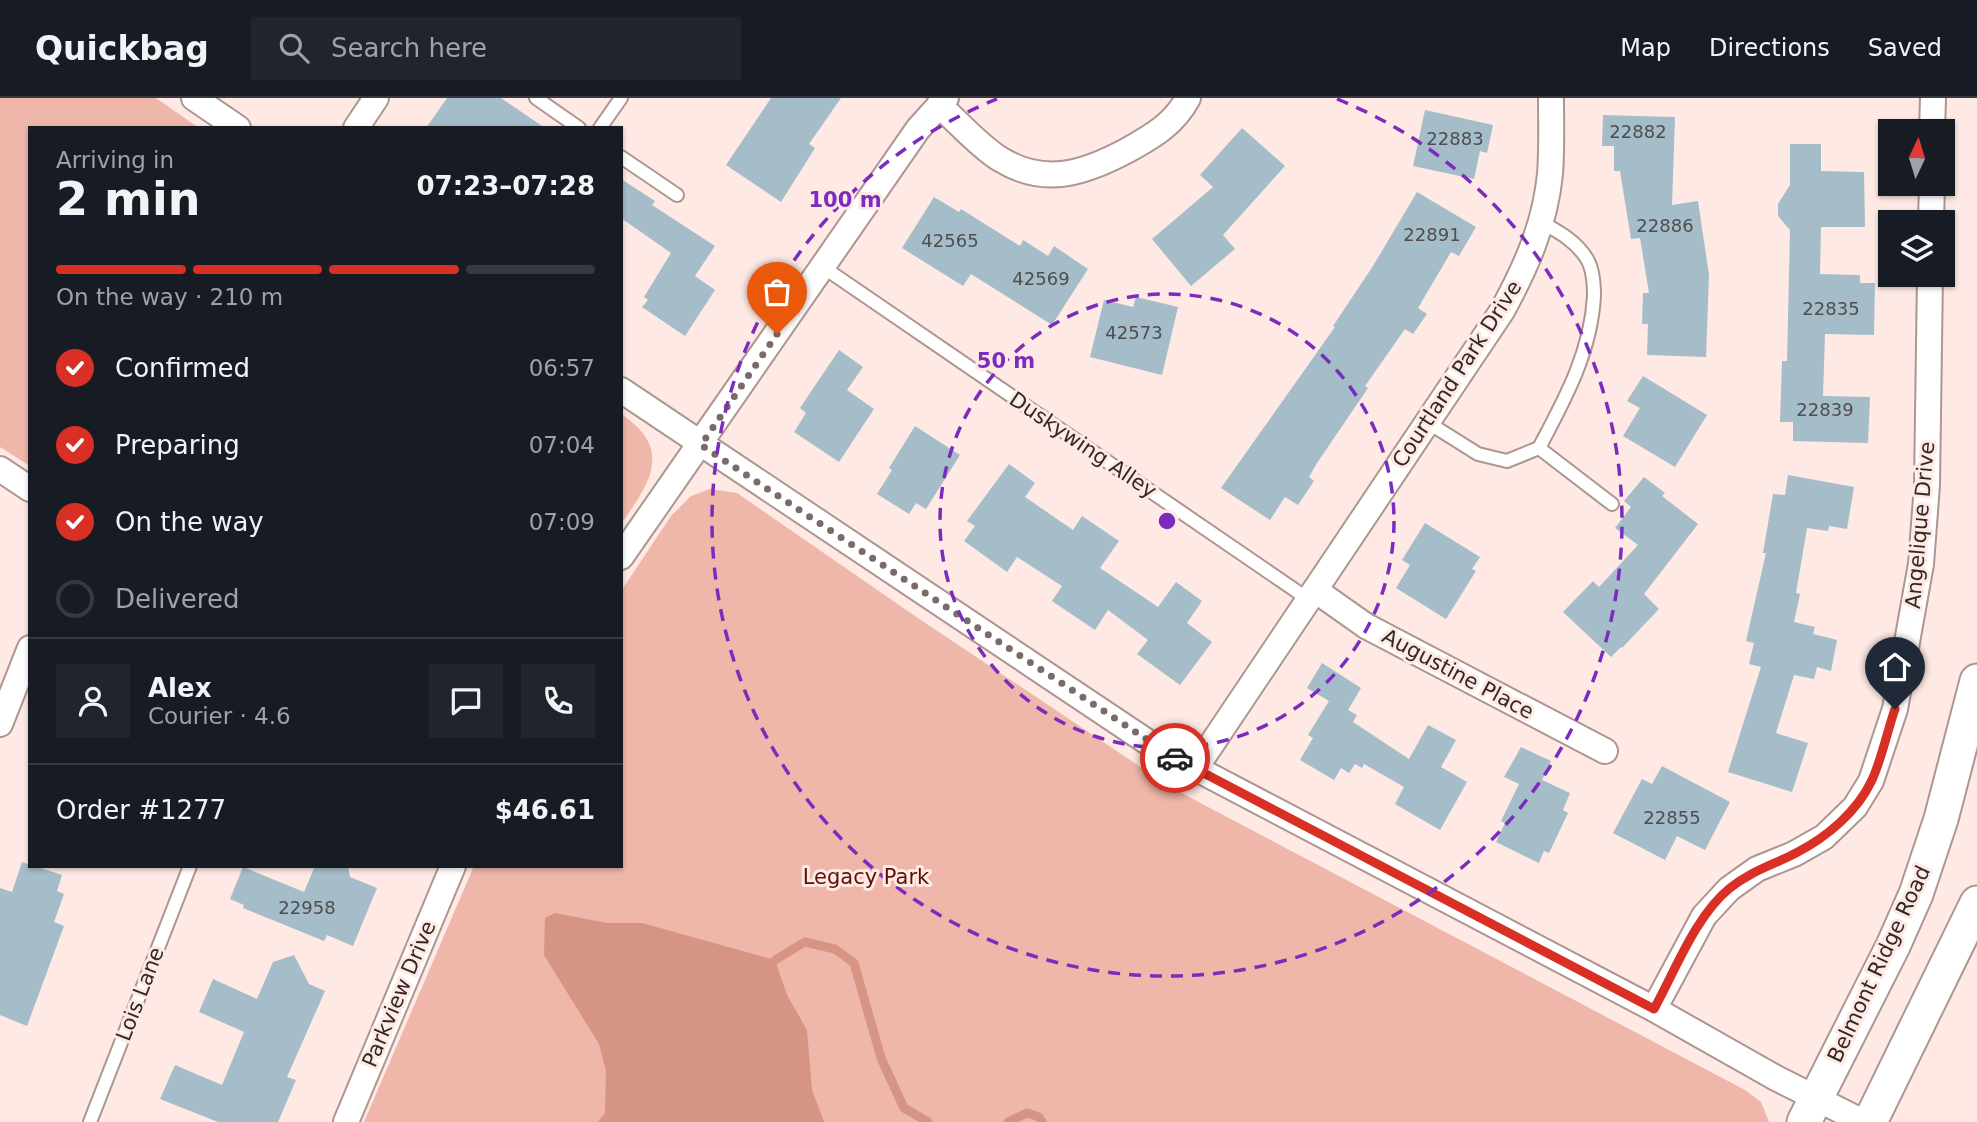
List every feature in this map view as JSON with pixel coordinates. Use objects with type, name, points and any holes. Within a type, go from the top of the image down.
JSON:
[{"type":"main road","name":"Belmont Ridge Road","points":[[1810,1110],[1893,946],[1916,894],[1941,819],[1977,681]]},
{"type":"main road","points":[[1870,1122],[1977,902]]},
{"type":"street","points":[[194,98],[235,126]]},
{"type":"street","points":[[357,126],[376,98]]},
{"type":"street","points":[[623,554],[918,129],[942,101],[999,159],[1027,171],[1055,175],[1085,171],[1160,132],[1181,111],[1188,98]]},
{"type":"street","name":"Courtland Park Drive","points":[[1195,769],[1502,311],[1526,267],[1541,222],[1550,173],[1551,98]]},
{"type":"street","points":[[1932,119],[1933,98]]},
{"type":"street","name":"Angelique Drive","points":[[1654,1009],[1704,916],[1729,889],[1757,869],[1794,854],[1824,837],[1855,807],[1871,781],[1895,709],[1921,564],[1927,485],[1930,287]]},
{"type":"street","points":[[623,391],[1155,747],[1654,1009],[1810,1110],[1863,1122]]},
{"type":"street","points":[[0,469],[28,488]]},
{"type":"street","name":"Augustine Place","points":[[1312,594],[1366,626],[1605,751]]},
{"type":"street","points":[[0,724],[5,695],[28,652]]},
{"type":"street","name":"Parkview Drive","points":[[346,1122],[452,868]]},
{"type":"lane","points":[[536,98],[576,126]]},
{"type":"lane","points":[[601,126],[621,98]]},
{"type":"lane","points":[[623,158],[677,195]]},
{"type":"lane","points":[[1427,422],[1478,454],[1507,461],[1539,448],[1583,359],[1593,316],[1594,283],[1589,261],[1576,244],[1541,222]]},
{"type":"lane","name":"Duskywing Alley","points":[[822,267],[1312,594]]},
{"type":"lane","points":[[1539,448],[1612,504]]},
{"type":"lane","name":"Lois Lane","points":[[90,1122],[189,868]]},
{"type":"green space","points":[[0,98],[156,98],[196,126],[28,126],[28,465],[0,447]]},
{"type":"green space","points":[[623,416],[637,427],[647,440],[652,453],[652,467],[641,494],[623,521]]},
{"type":"green space","name":"Legacy Park","points":[[710,489],[737,493],[1172,788],[1745,1090],[1761,1102],[1769,1122],[364,1122],[473,868],[623,868],[623,588],[671,516],[691,496]]},
{"type":"shaded area","points":[[555,913],[607,923],[642,923],[775,960],[787,995],[807,1030],[812,1090],[824,1122],[598,1122],[605,1113],[606,1071],[599,1044],[544,955],[545,918]]},
{"type":"building","points":[[447,98],[501,98],[542,126],[427,126]]},
{"type":"building","points":[[771,98],[841,98],[809,144],[815,148],[781,202],[726,165]]},
{"type":"building","points":[[1425,110],[1493,125],[1487,153],[1480,151],[1474,179],[1413,166]]},
{"type":"building","points":[[1603,115],[1675,117],[1672,205],[1698,201],[1709,275],[1706,357],[1647,355],[1648,324],[1642,324],[1643,293],[1649,293],[1640,238],[1631,239],[1620,171],[1614,171],[1614,146],[1602,146]]},
{"type":"building","points":[[1242,128],[1285,166],[1223,235],[1235,249],[1191,286],[1152,239],[1213,187],[1200,175]]},
{"type":"building","points":[[1790,144],[1821,144],[1821,171],[1864,172],[1865,227],[1821,227],[1820,274],[1860,275],[1860,283],[1875,283],[1874,335],[1825,334],[1823,396],[1870,397],[1868,443],[1793,441],[1793,422],[1780,422],[1782,361],[1787,361],[1790,230],[1778,216],[1778,204],[1790,185]]},
{"type":"building","points":[[623,180],[655,201],[652,205],[715,246],[695,276],[715,290],[685,336],[642,307],[648,300],[644,297],[671,253],[623,219]]},
{"type":"building","points":[[1417,192],[1476,227],[1459,256],[1451,252],[1418,308],[1427,314],[1413,334],[1405,329],[1365,386],[1368,388],[1309,477],[1314,481],[1298,505],[1285,497],[1270,520],[1221,488],[1335,327],[1333,326]]},
{"type":"building","points":[[934,197],[959,212],[961,209],[1020,246],[1023,240],[1048,256],[1054,246],[1088,269],[1052,325],[971,274],[963,286],[902,248]]},
{"type":"building","points":[[1136,297],[1178,307],[1162,375],[1090,357],[1104,300],[1133,307]]},
{"type":"building","points":[[839,350],[863,367],[847,390],[874,409],[839,462],[794,432],[806,413],[800,408]]},
{"type":"building","points":[[1643,376],[1707,415],[1675,467],[1623,436],[1640,408],[1627,401]]},
{"type":"building","points":[[915,426],[960,455],[926,509],[916,503],[909,514],[877,494],[892,470],[889,468]]},
{"type":"building","points":[[1009,464],[1035,483],[1025,497],[1073,530],[1082,516],[1119,541],[1100,568],[1158,607],[1176,582],[1202,601],[1187,623],[1212,642],[1180,685],[1137,654],[1148,640],[1108,610],[1095,630],[1052,601],[1062,586],[1017,557],[1007,572],[964,541],[975,526],[967,521]]},
{"type":"building","points":[[1788,475],[1854,487],[1847,529],[1829,526],[1828,531],[1807,528],[1796,593],[1800,594],[1794,622],[1815,627],[1813,634],[1837,640],[1831,671],[1817,667],[1814,679],[1794,675],[1776,733],[1808,743],[1792,792],[1728,772],[1761,667],[1749,664],[1754,643],[1746,641],[1766,553],[1763,553],[1773,494],[1785,495]]},
{"type":"building","points":[[1644,477],[1665,493],[1662,496],[1698,524],[1644,594],[1659,609],[1611,657],[1563,612],[1593,581],[1599,587],[1638,545],[1615,528],[1631,507],[1624,501]]},
{"type":"building","points":[[1425,523],[1480,557],[1472,569],[1476,571],[1446,619],[1396,588],[1410,565],[1402,560]]},
{"type":"building","points":[[1322,663],[1361,688],[1348,710],[1357,715],[1353,722],[1409,759],[1428,725],[1456,740],[1441,767],[1467,782],[1440,830],[1395,804],[1404,787],[1364,764],[1362,768],[1355,764],[1349,773],[1341,768],[1334,780],[1300,760],[1313,738],[1308,735],[1329,701],[1307,688]]},
{"type":"building","points":[[1521,747],[1551,761],[1542,780],[1570,793],[1563,810],[1568,813],[1549,853],[1544,851],[1539,863],[1496,842],[1505,823],[1501,821],[1519,784],[1504,777]]},
{"type":"building","points":[[1662,766],[1730,802],[1705,850],[1677,836],[1665,860],[1613,833],[1642,779],[1652,784]]},
{"type":"building","points":[[22,862],[28,864],[28,868],[40,868],[62,875],[57,891],[64,894],[54,922],[64,926],[27,1026],[0,1015],[0,888],[12,892]]},
{"type":"building","points":[[243,868],[304,892],[314,868],[348,868],[350,877],[377,888],[353,946],[327,935],[324,941],[243,908],[244,905],[230,899]]},
{"type":"building","points":[[294,955],[309,984],[325,991],[287,1077],[296,1080],[278,1122],[218,1122],[160,1099],[175,1065],[222,1085],[244,1032],[199,1012],[213,979],[257,999],[273,962]]},
{"type":"waterway","points":[[775,960],[805,942],[835,949],[854,963],[881,1058],[904,1108],[928,1122]]},
{"type":"waterway","points":[[1008,1122],[1027,1113],[1039,1117],[1042,1122]]},
{"type":"way so far","points":[[777,334],[701,445],[1175,758]]},
{"type":"route","points":[[1175,758],[1654,1009],[1704,916],[1729,889],[1757,869],[1794,854],[1824,837],[1855,807],[1871,781],[1895,709]]}]
